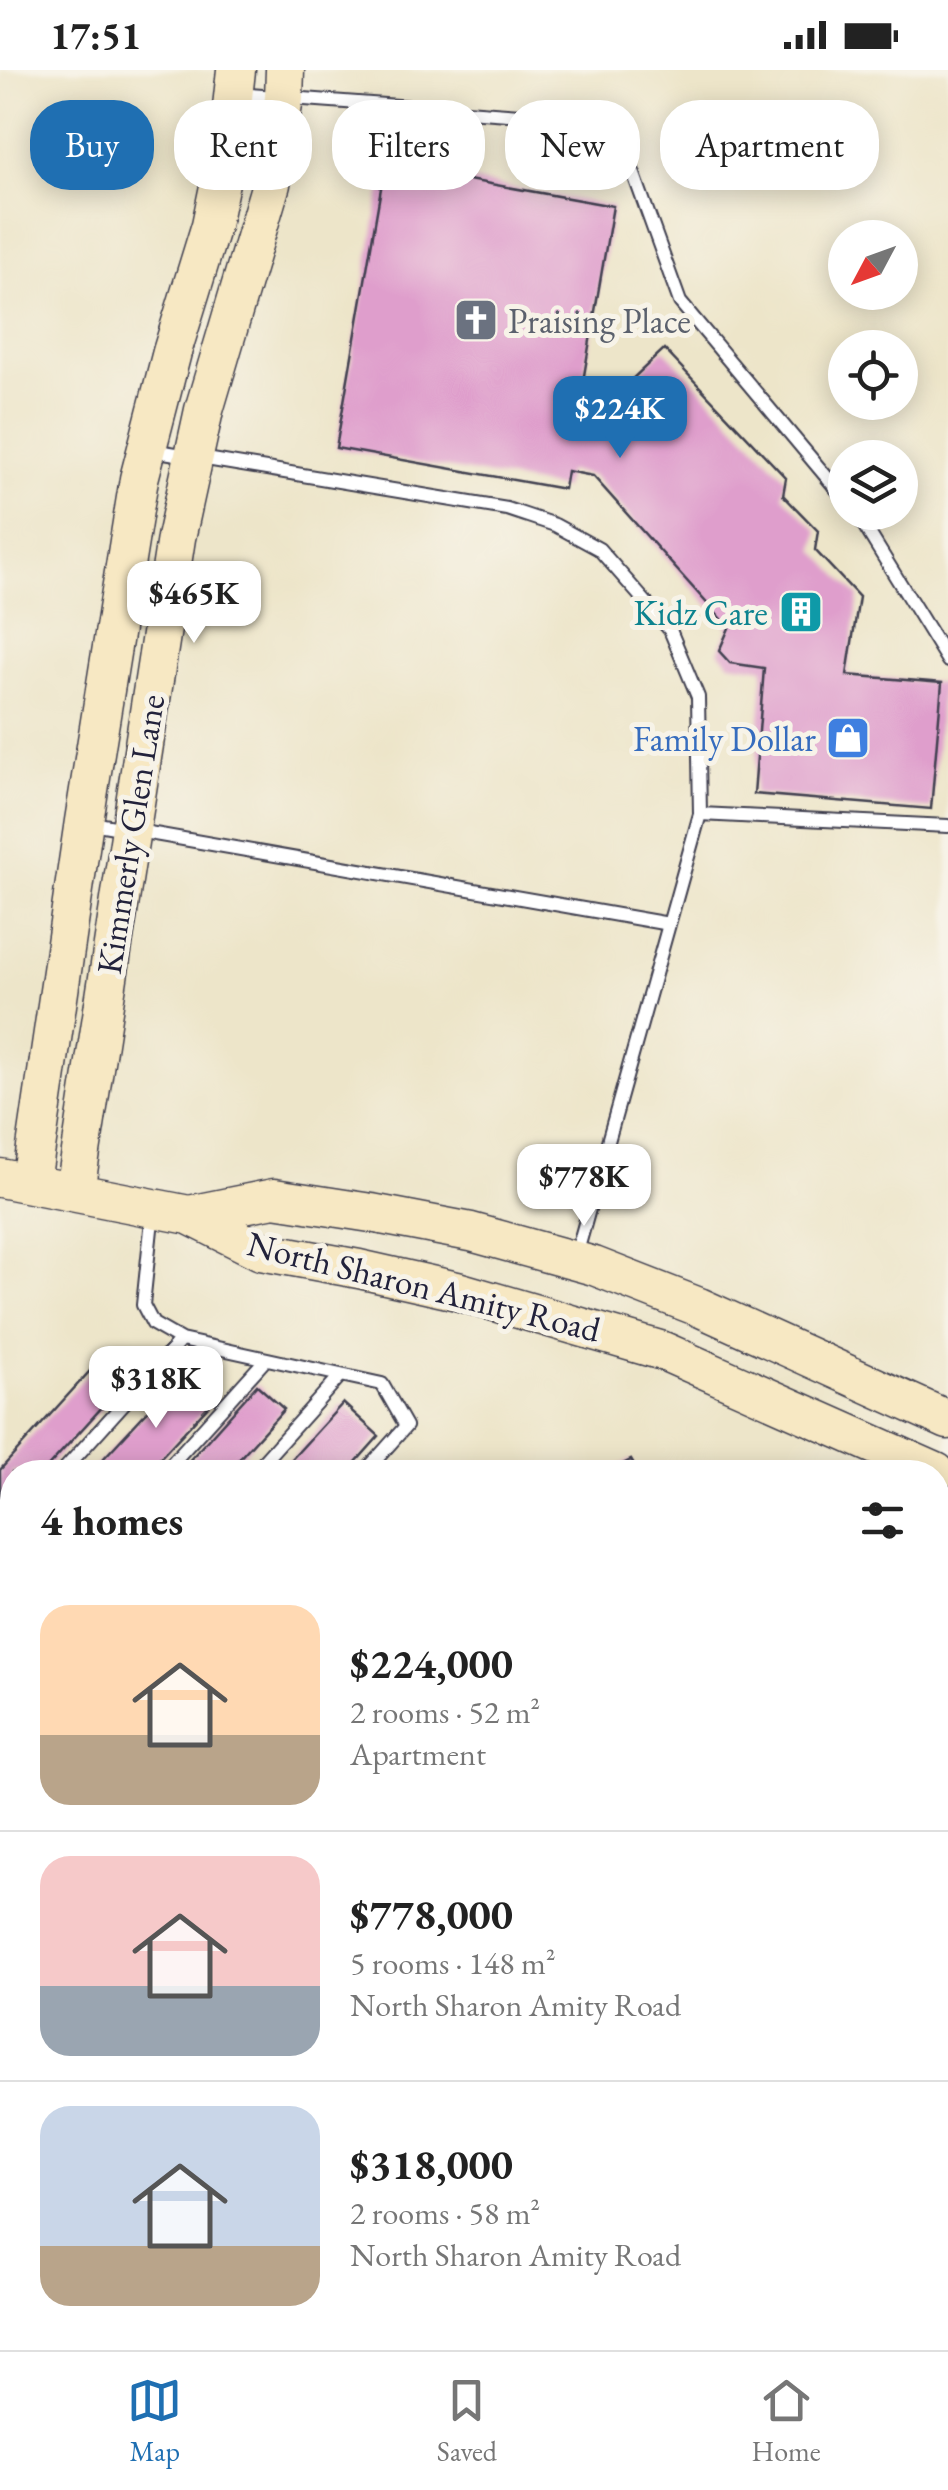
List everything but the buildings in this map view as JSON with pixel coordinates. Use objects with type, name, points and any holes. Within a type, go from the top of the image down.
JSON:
[{"type":"street","name":"Kimmerly Glen Lane","points":[[16,1180],[84,821],[146,449],[210,225],[228,144],[235,82]]},
{"type":"street","name":"Kimmerly Glen Lane","points":[[75,1191],[176,538],[204,410],[271,184],[285,84]]},
{"type":"street","name":"North Sharon Amity Road","points":[[16,1180],[171,1211],[261,1252],[457,1290],[662,1351],[908,1460]]},
{"type":"street","name":"North Sharon Amity Road","points":[[171,1211],[274,1198],[471,1232],[574,1261],[699,1307],[948,1420]]},
{"type":"lane","points":[[235,82],[285,84],[615,122],[680,302],[828,479]]},
{"type":"lane","points":[[146,449],[507,509],[555,525],[599,549],[670,630],[698,697],[700,814],[574,1261]]},
{"type":"lane","points":[[867,530],[948,661]]},
{"type":"lane","points":[[700,814],[948,826]]},
{"type":"lane","points":[[84,821],[669,924]]},
{"type":"lane","points":[[171,1211],[143,1305],[153,1324],[181,1340],[382,1384],[406,1426],[376,1460]]},
{"type":"lane","points":[[73,1460],[181,1340]]},
{"type":"lane","points":[[175,1460],[266,1359]]},
{"type":"lane","points":[[265,1460],[341,1376]]},
{"type":"place","name":"Praising Place","points":[[476,320]]},
{"type":"place","name":"Kidz Care","points":[[801,612]]},
{"type":"place","name":"Family Dollar","points":[[848,738]]}]
